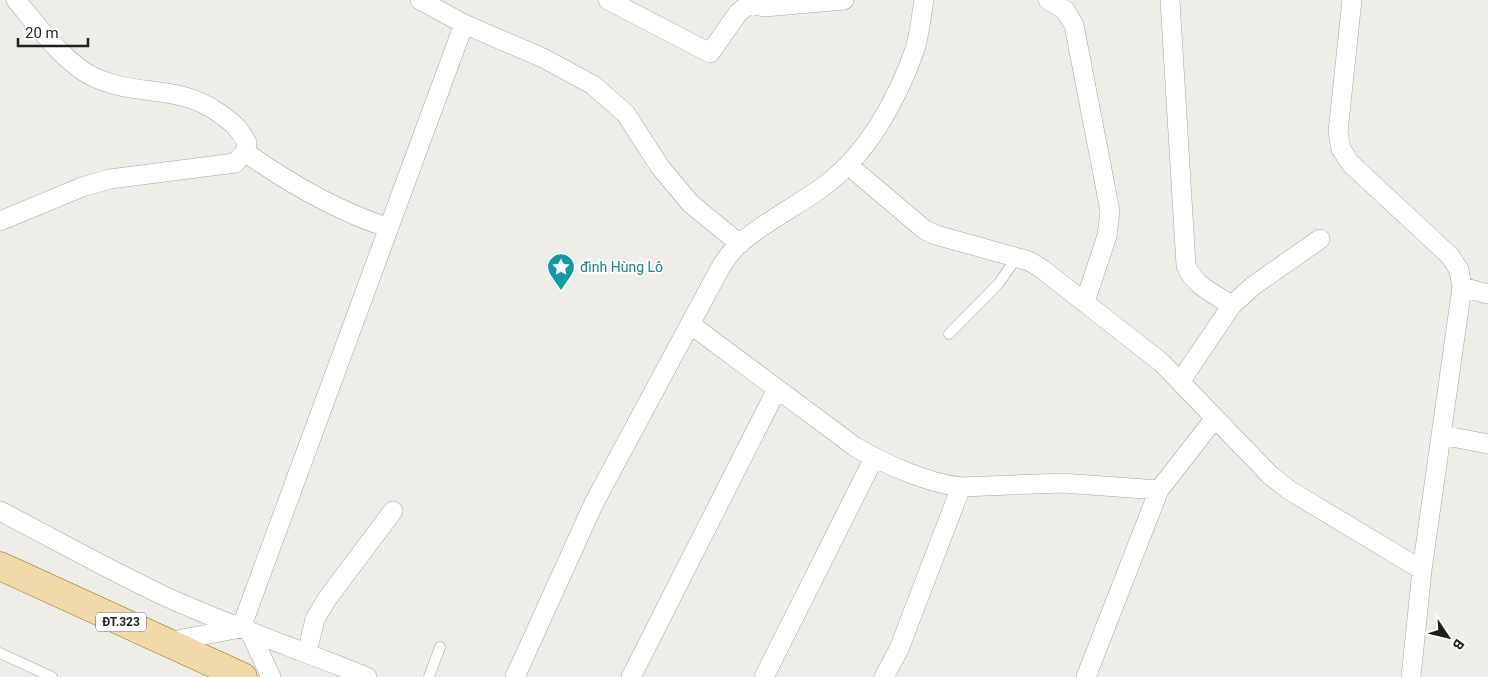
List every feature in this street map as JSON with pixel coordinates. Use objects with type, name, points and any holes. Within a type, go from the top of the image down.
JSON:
[{"type":"main road","name":"ĐT.323","points":[[0,566],[238,676]]},
{"type":"street","points":[[0,220],[82,187],[110,179],[235,162],[245,152],[247,143],[241,130],[210,107],[186,95],[123,87],[97,79],[79,67],[54,44],[16,0]]},
{"type":"street","points":[[420,0],[464,24],[543,58],[593,85],[626,114],[660,167],[691,204],[740,244]]},
{"type":"street","points":[[608,0],[710,53],[738,13],[749,4],[764,7],[844,0]]},
{"type":"street","points":[[515,677],[594,502],[720,268],[740,244],[825,185],[848,165],[867,141],[894,96],[916,48],[924,0]]},
{"type":"street","points":[[1048,0],[1065,10],[1074,25],[1110,211],[1106,236],[1085,302]]},
{"type":"street","points":[[1170,0],[1186,265],[1190,276],[1198,284],[1232,305]]},
{"type":"street","points":[[1352,0],[1338,132],[1341,149],[1351,164],[1450,256],[1460,270],[1462,287],[1422,570],[1411,677]]},
{"type":"street","points":[[271,677],[245,630],[464,24]]},
{"type":"street","points":[[245,152],[332,206],[389,228]]},
{"type":"street","points":[[848,165],[936,235],[1017,258],[1042,269],[1149,352],[1270,475],[1289,490],[1422,570]]},
{"type":"street","points":[[1180,382],[1232,305],[1253,286],[1320,239]]},
{"type":"street","points":[[1462,287],[1488,294]]},
{"type":"street","points":[[690,324],[874,458],[945,485],[961,487],[1062,483],[1159,490]]},
{"type":"street","points":[[631,677],[777,389]]},
{"type":"street","points":[[1086,677],[1159,490],[1215,418]]},
{"type":"street","points":[[1441,435],[1488,444]]},
{"type":"street","points":[[764,677],[874,458]]},
{"type":"street","points":[[884,677],[899,649],[961,487]]},
{"type":"street","points":[[0,511],[162,595],[245,630],[307,652],[367,677]]},
{"type":"street","points":[[307,652],[316,619],[326,599],[392,511]]},
{"type":"street","points":[[166,642],[245,630]]},
{"type":"lane","points":[[950,334],[999,283],[1017,258]]},
{"type":"lane","points":[[429,677],[440,646]]},
{"type":"lane","points":[[0,653],[52,677]]},
{"type":"place","name":"đình Hùng Lô","points":[[561,291]]}]
